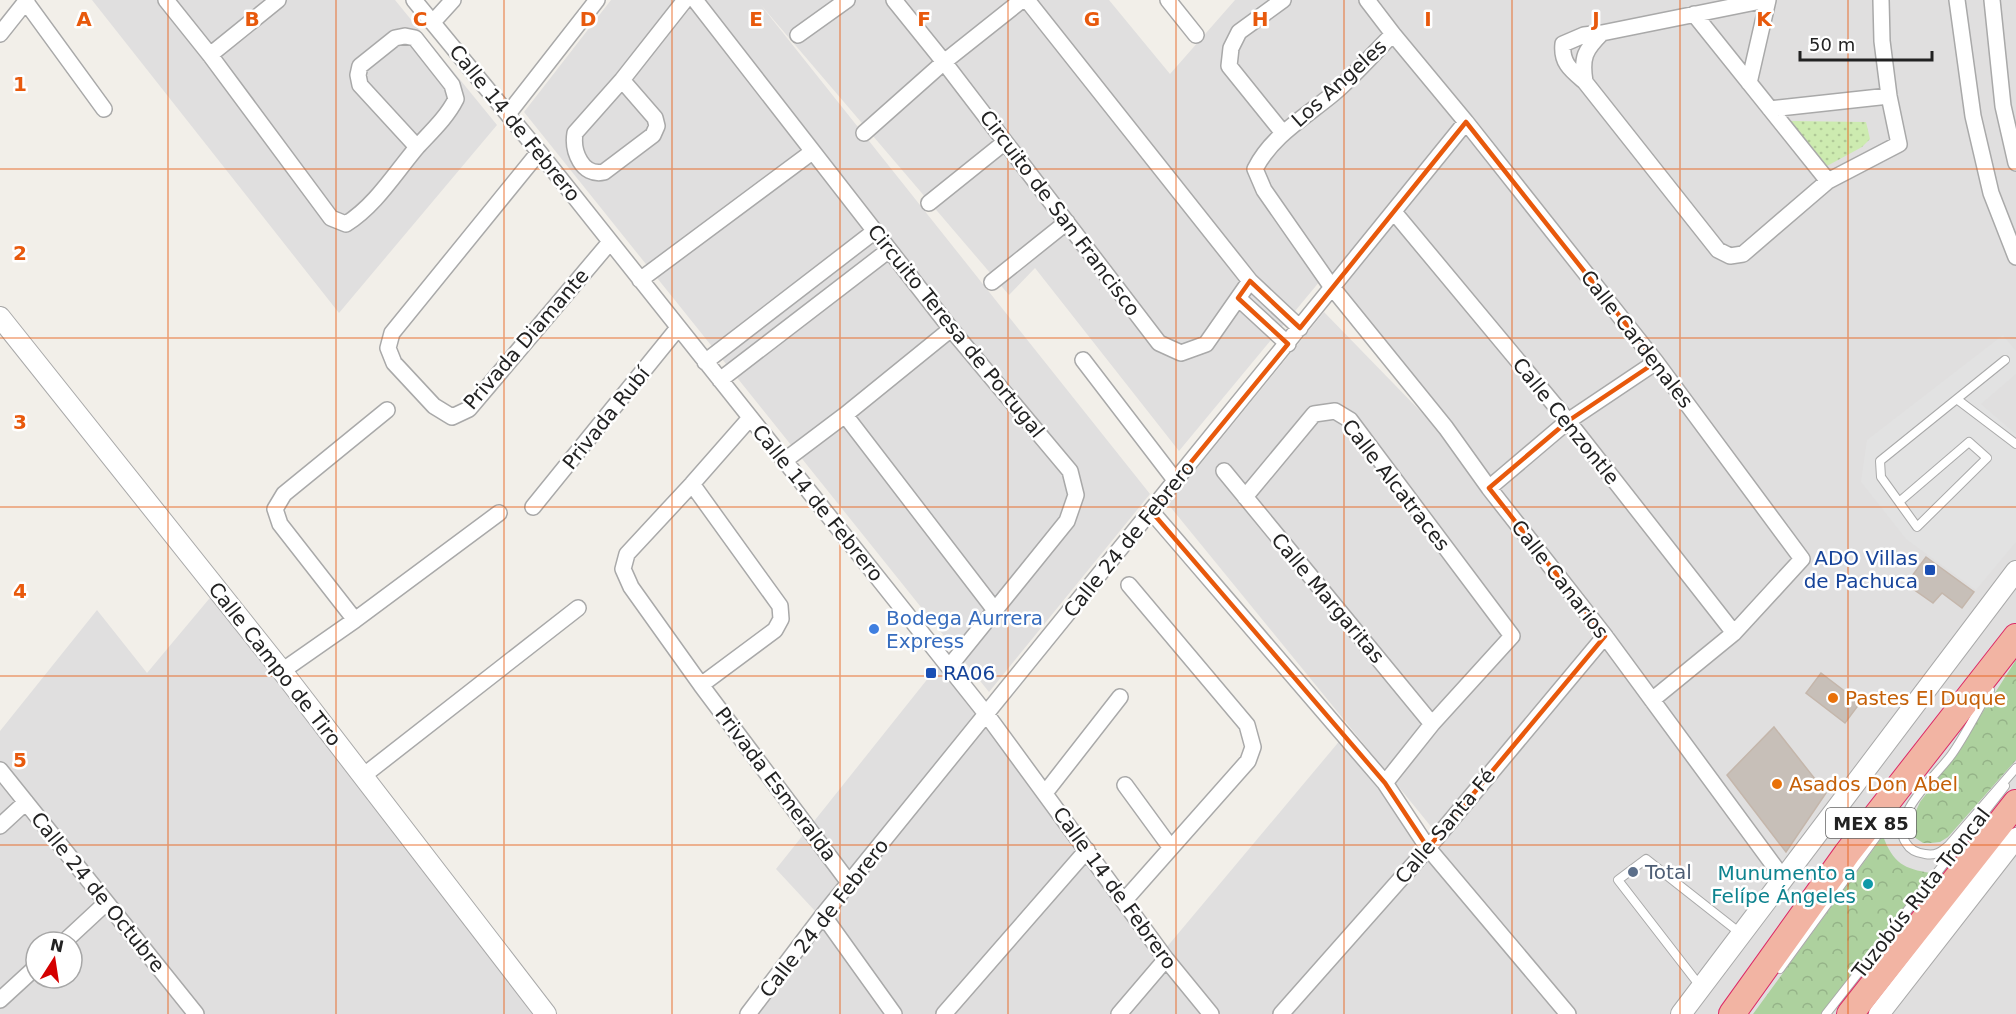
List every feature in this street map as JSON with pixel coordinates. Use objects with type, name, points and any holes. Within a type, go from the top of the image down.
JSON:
[{"type":"highway","name":"MEX 85","points":[[1732,1014],[1848,852],[2016,638]]},
{"type":"highway","points":[[1850,1014],[2016,803]]},
{"type":"street","points":[[166,0],[210,55],[331,218],[346,224],[363,214],[417,147],[450,111],[456,99],[452,85],[415,38],[405,36],[395,38],[360,66],[358,75],[360,85],[417,147]]},
{"type":"street","points":[[210,55],[278,0]]},
{"type":"street","name":"Calle 14 de Febrero","points":[[414,0],[539,152],[987,715],[1166,959],[1211,1014]]},
{"type":"street","points":[[433,22],[453,0]]},
{"type":"street","points":[[507,114],[597,0]]},
{"type":"street","points":[[622,80],[655,118],[657,126],[653,135],[604,172],[596,174],[587,170],[574,151],[575,133],[622,80],[685,0]]},
{"type":"street","name":"Circuito Teresa de Portugal","points":[[695,0],[951,329],[1070,471],[1076,495],[1067,520],[948,667]]},
{"type":"street","points":[[798,35],[847,0]]},
{"type":"street","name":"Circuito de San Francisco","points":[[894,0],[1159,343],[1181,353],[1206,344],[1250,281]]},
{"type":"street","points":[[864,133],[944,62],[1022,0]]},
{"type":"street","points":[[1027,0],[1250,281],[1300,328]]},
{"type":"street","name":"Los Angeles","points":[[1283,0],[1239,32],[1231,48],[1228,66],[1283,134],[1336,92],[1393,34]]},
{"type":"street","name":"Los Angeles","points":[[1367,0],[1466,122]]},
{"type":"street","points":[[1749,83],[1767,0],[1584,35],[1563,44],[1562,53],[1567,68],[1585,82],[1718,250],[1730,256],[1743,254],[1828,181],[1899,144],[1889,96],[1882,41],[1881,0]]},
{"type":"street","points":[[1957,0],[1976,127],[1991,193],[2016,257]]},
{"type":"street","points":[[1992,0],[2003,105],[2016,163]]},
{"type":"street","points":[[0,34],[26,1],[104,109]]},
{"type":"street","points":[[1170,1],[1196,35]]},
{"type":"street","points":[[1694,14],[1828,181]]},
{"type":"street","points":[[1585,82],[1582,65],[1585,53],[1602,33]]},
{"type":"street","points":[[1770,109],[1889,96]]},
{"type":"street","name":"Calle 24 de Febrero","points":[[748,1014],[823,915],[1466,122]]},
{"type":"street","name":"Calle Cardenales","points":[[1466,122],[1656,362],[1802,560],[1734,633]]},
{"type":"street","name":"Calle Canarios","points":[[1283,134],[1262,155],[1255,169],[1264,190],[1331,286],[1446,428],[1489,488],[1605,636],[1783,878]]},
{"type":"street","points":[[929,203],[1005,142]]},
{"type":"street","name":"Privada Diamante","points":[[539,152],[392,333],[388,348],[394,363],[434,406],[452,417],[469,409],[610,242]]},
{"type":"street","points":[[640,280],[812,152]]},
{"type":"street","name":"Calle Cenzontle","points":[[1394,212],[1568,421],[1734,633]]},
{"type":"street","points":[[992,282],[1067,222]]},
{"type":"street","points":[[705,362],[875,231]]},
{"type":"street","points":[[720,380],[889,250]]},
{"type":"street","points":[[1238,298],[1288,344]]},
{"type":"street","name":"Calle Campo de Tiro","points":[[0,317],[282,671],[546,1014]]},
{"type":"street","name":"Privada Rubí","points":[[533,507],[678,328]]},
{"type":"street","points":[[784,461],[951,329]]},
{"type":"street","points":[[1083,360],[1175,480]]},
{"type":"street","points":[[1489,488],[1568,421],[1656,362]]},
{"type":"street","points":[[355,620],[280,524],[275,509],[284,494],[387,410]]},
{"type":"street","name":"Calle Alcatraces","points":[[1245,497],[1314,414],[1335,411],[1350,420],[1512,636],[1432,724]]},
{"type":"street","points":[[845,415],[994,609]]},
{"type":"street","name":"Privada Esmeralda","points":[[750,418],[627,554],[624,569],[631,587],[701,685],[850,884]]},
{"type":"street","name":"Calle Margaritas","points":[[1224,471],[1432,724]]},
{"type":"street","points":[[692,484],[780,606],[781,619],[775,630],[701,685]]},
{"type":"street","points":[[1151,511],[1385,783],[1428,848],[1568,1014]]},
{"type":"street","points":[[282,671],[500,513]]},
{"type":"street","points":[[1681,1014],[2016,571]]},
{"type":"street","points":[[1124,901],[1248,761],[1253,747],[1247,725],[1129,585]]},
{"type":"street","points":[[363,776],[578,608]]},
{"type":"street","points":[[1652,700],[1734,633]]},
{"type":"street","name":"Calle Santa Fé","points":[[1281,1014],[1428,848],[1605,636]]},
{"type":"street","points":[[1045,793],[1120,697]]},
{"type":"street","points":[[1385,783],[1432,724]]},
{"type":"street","name":"Calle 24 de Octubre","points":[[0,770],[188,1011]]},
{"type":"street","points":[[1125,785],[1172,848]]},
{"type":"street","points":[[0,826],[26,802]]},
{"type":"street","points":[[1879,1014],[2012,848]]},
{"type":"street","points":[[944,1014],[1087,850]]},
{"type":"street","points":[[77,930],[106,903]]},
{"type":"street","points":[[823,915],[894,1014]]},
{"type":"street","points":[[1119,1014],[1166,959]]},
{"type":"street","points":[[0,1000],[24,978]]},
{"type":"lane","points":[[1899,502],[1969,442],[1987,458],[1917,527],[1899,502],[1881,477],[1880,461],[2005,360]]},
{"type":"lane","points":[[1958,400],[2016,444]]},
{"type":"lane","points":[[1960,725],[2016,650]]},
{"type":"lane","points":[[1991,687],[1952,753],[1904,817],[1901,827],[1902,837],[1907,845],[1915,852],[1922,854],[1939,854],[2016,770]]},
{"type":"lane","name":"Tuzobús Ruta Troncal","points":[[1827,1014],[2016,770]]},
{"type":"lane","points":[[1910,792],[1917,782]]},
{"type":"lane","points":[[1772,979],[1888,820]]},
{"type":"lane","points":[[1700,988],[1618,880],[1646,859],[1741,934]]},
{"type":"highlighted area","points":[[1466,122],[1656,362],[1568,421],[1489,488],[1605,636],[1428,848],[1385,783],[1151,511],[1288,344],[1238,298],[1250,281],[1300,328]]},
{"type":"shaded area","points":[[92,0],[395,0],[497,125],[339,313]]},
{"type":"shaded area","points":[[611,0],[1109,0],[1170,74],[1235,0],[2016,0],[2016,1014],[738,1014],[815,911],[776,869],[941,662],[1166,948],[1342,738],[1438,844],[1606,647],[1486,494],[1596,641],[1433,829],[1168,504],[1324,312],[1429,420],[1320,281],[1179,451],[1035,268],[1009,295],[760,4],[1150,494],[989,692],[524,112]]},
{"type":"shaded area","points":[[2003,335],[2016,351],[2016,374],[1981,404],[2016,434],[2016,542],[1976,590],[1906,539],[1861,482],[1867,440]]},
{"type":"shaded area","points":[[214,593],[546,1014],[0,1014],[0,731],[97,610],[147,673]]},
{"type":"green space","points":[[1792,121],[1866,122],[1870,139],[1862,147],[1814,173],[1779,126]]},
{"type":"green space","points":[[2016,660],[2016,760],[1948,837],[1940,842],[1923,843],[1914,837],[1911,828],[1920,802],[1954,757]]},
{"type":"green space","points":[[1883,836],[1895,859],[1907,867],[1931,873],[1821,1014],[1753,1014]]},
{"type":"building","name":"ADO Villas de Pachuca","points":[[1926,557],[1974,592],[1962,608],[1942,593],[1933,603],[1906,584]]},
{"type":"building","name":"Pastes El Duque","points":[[1821,673],[1860,703],[1845,723],[1806,693]]},
{"type":"building","name":"Asados Don Abel","points":[[1774,727],[1826,793],[1786,852],[1727,775]]},
{"type":"place","name":"ADO Villas de Pachuca","points":[[1930,570]]},
{"type":"place","name":"Bodega Aurrera Express","points":[[874,629]]},
{"type":"place","name":"RA06","points":[[931,673]]},
{"type":"place","name":"Pastes El Duque","points":[[1833,698]]},
{"type":"place","name":"Asados Don Abel","points":[[1777,784]]},
{"type":"place","name":"Total","points":[[1633,872]]},
{"type":"place","name":"Munumento a Felípe Ángeles","points":[[1868,884]]}]
